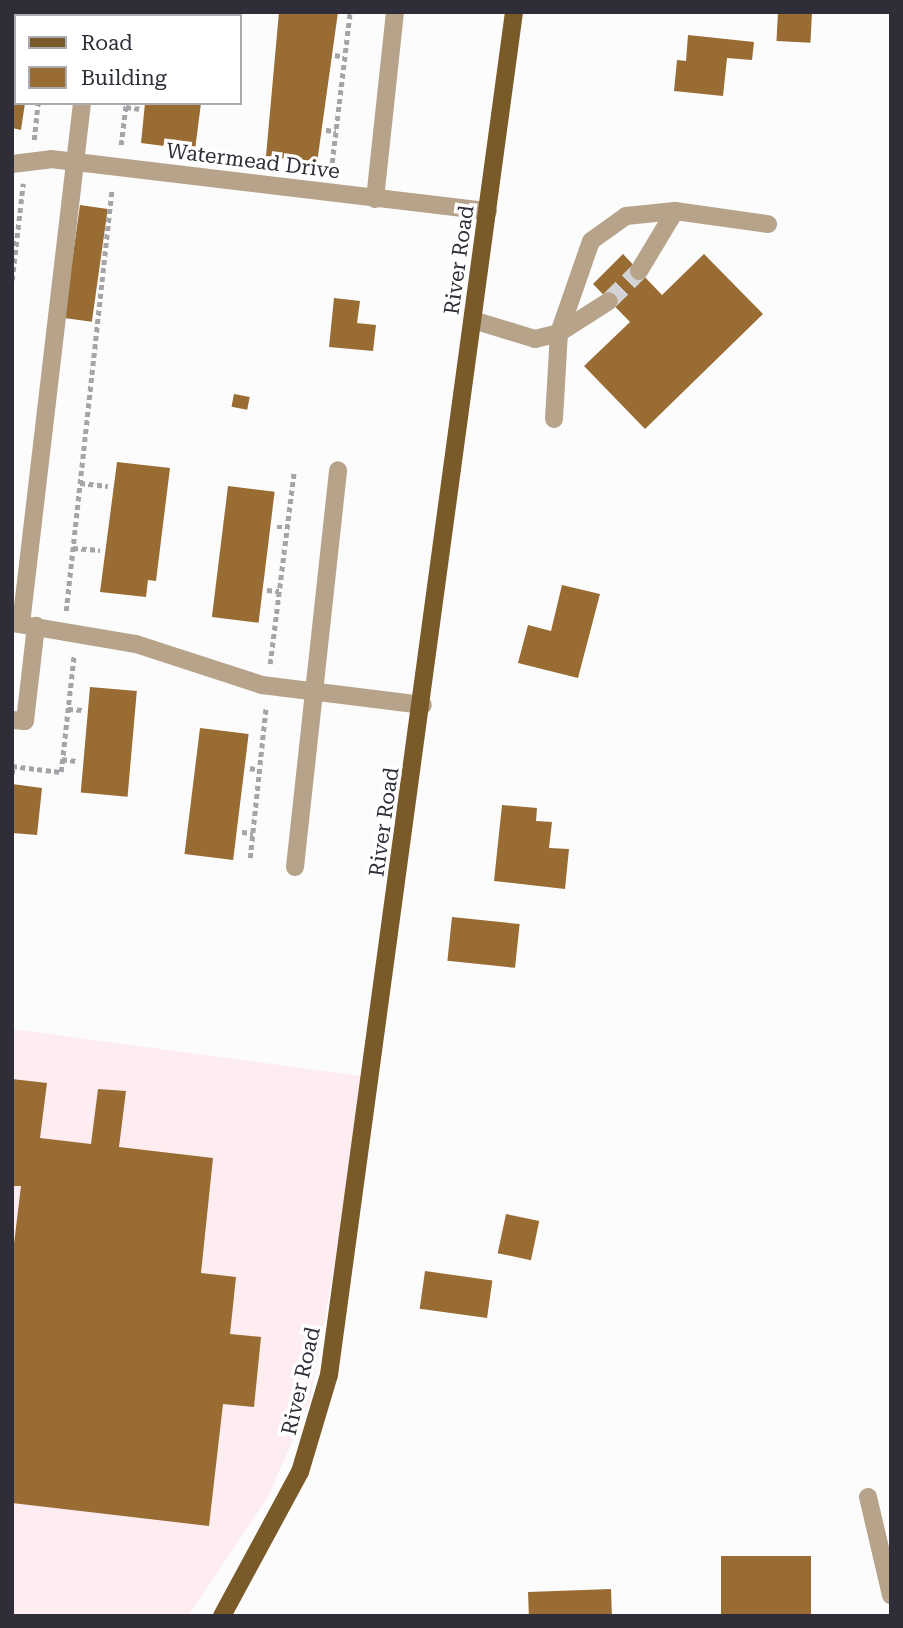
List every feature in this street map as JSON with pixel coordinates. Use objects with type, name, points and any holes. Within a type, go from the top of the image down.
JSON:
[{"type":"main road","name":"River Road","points":[[222,1616],[300,1472],[329,1374],[423,705],[514,12]]},
{"type":"street","points":[[375,198],[395,12]]},
{"type":"street","points":[[12,720],[25,721],[23,624],[82,105]]},
{"type":"street","name":"Watermead Drive","points":[[18,170],[74,162],[488,211]]},
{"type":"street","points":[[639,271],[675,211]]},
{"type":"street","points":[[554,419],[559,333],[591,241],[626,216],[675,211],[768,224]]},
{"type":"street","points":[[474,320],[535,339],[559,333],[609,301]]},
{"type":"street","points":[[295,867],[338,470]]},
{"type":"street","points":[[23,624],[136,644],[262,685],[423,705]]},
{"type":"street","points":[[868,1497],[891,1595]]},
{"type":"path","points":[[331,174],[350,12]]},
{"type":"path","points":[[335,55],[344,57]]},
{"type":"path","points":[[23,142],[34,140],[38,105]]},
{"type":"path","points":[[121,149],[126,105],[141,109]]},
{"type":"path","points":[[326,130],[336,131]]},
{"type":"path","points":[[12,280],[18,170]]},
{"type":"path","points":[[66,611],[113,185]]},
{"type":"path","points":[[270,668],[293,471]]},
{"type":"path","points":[[80,483],[108,486]]},
{"type":"path","points":[[277,527],[287,527]]},
{"type":"path","points":[[72,548],[100,550]]},
{"type":"path","points":[[267,590],[279,591]]},
{"type":"path","points":[[12,774],[13,766],[61,772],[75,650]]},
{"type":"path","points":[[250,858],[266,703]]},
{"type":"path","points":[[68,709],[83,710]]},
{"type":"path","points":[[62,759],[76,761]]},
{"type":"path","points":[[250,768],[259,770]]},
{"type":"path","points":[[242,832],[253,833]]},
{"type":"shaded area","points":[[12,1029],[361,1076],[352,1167],[310,1401],[267,1499],[188,1616],[12,1616]]},
{"type":"building","points":[[12,12],[37,12],[14,14],[14,105],[25,105],[21,130],[12,128]]},
{"type":"building","points":[[156,12],[212,12],[184,14]]},
{"type":"building","points":[[279,12],[338,12],[317,163],[266,156]]},
{"type":"building","points":[[778,12],[812,14],[810,43],[776,41]]},
{"type":"building","points":[[688,35],[754,42],[752,60],[727,58],[723,96],[674,91],[677,60],[686,61]]},
{"type":"building","points":[[145,105],[201,105],[195,150],[141,143]]},
{"type":"building","points":[[80,205],[108,209],[92,322],[64,318]]},
{"type":"building","points":[[623,254],[662,295],[704,254],[763,314],[645,429],[584,366],[630,322],[593,284]]},
{"type":"building","points":[[334,298],[360,301],[357,323],[376,325],[373,351],[329,347]]},
{"type":"building","points":[[234,394],[250,397],[247,410],[232,407]]},
{"type":"building","points":[[117,462],[170,468],[156,581],[148,580],[146,597],[100,592]]},
{"type":"building","points":[[228,486],[275,492],[259,623],[212,617]]},
{"type":"building","points":[[562,585],[600,594],[578,678],[518,663],[528,625],[551,631]]},
{"type":"building","points":[[90,687],[137,691],[128,797],[81,793]]},
{"type":"building","points":[[200,728],[249,734],[233,860],[185,854]]},
{"type":"building","points":[[12,784],[42,788],[37,835],[12,833]]},
{"type":"building","points":[[502,805],[537,808],[536,821],[552,822],[549,848],[569,849],[565,889],[494,881]]},
{"type":"building","points":[[452,917],[520,924],[515,968],[447,961]]},
{"type":"building","points":[[12,1079],[47,1083],[40,1138],[91,1144],[98,1089],[126,1091],[119,1147],[213,1158],[201,1273],[236,1277],[230,1334],[261,1337],[254,1407],[223,1404],[209,1526],[12,1503],[12,1260],[21,1186],[12,1186]]},
{"type":"building","points":[[506,1214],[539,1221],[531,1260],[498,1253]]},
{"type":"building","points":[[425,1271],[492,1280],[487,1318],[420,1309]]},
{"type":"building","points":[[721,1556],[811,1556],[811,1616],[721,1616]]},
{"type":"building","points":[[611,1589],[612,1616],[529,1616],[528,1592]]},
{"type":"tunnel","points":[[609,301],[639,271]]}]
